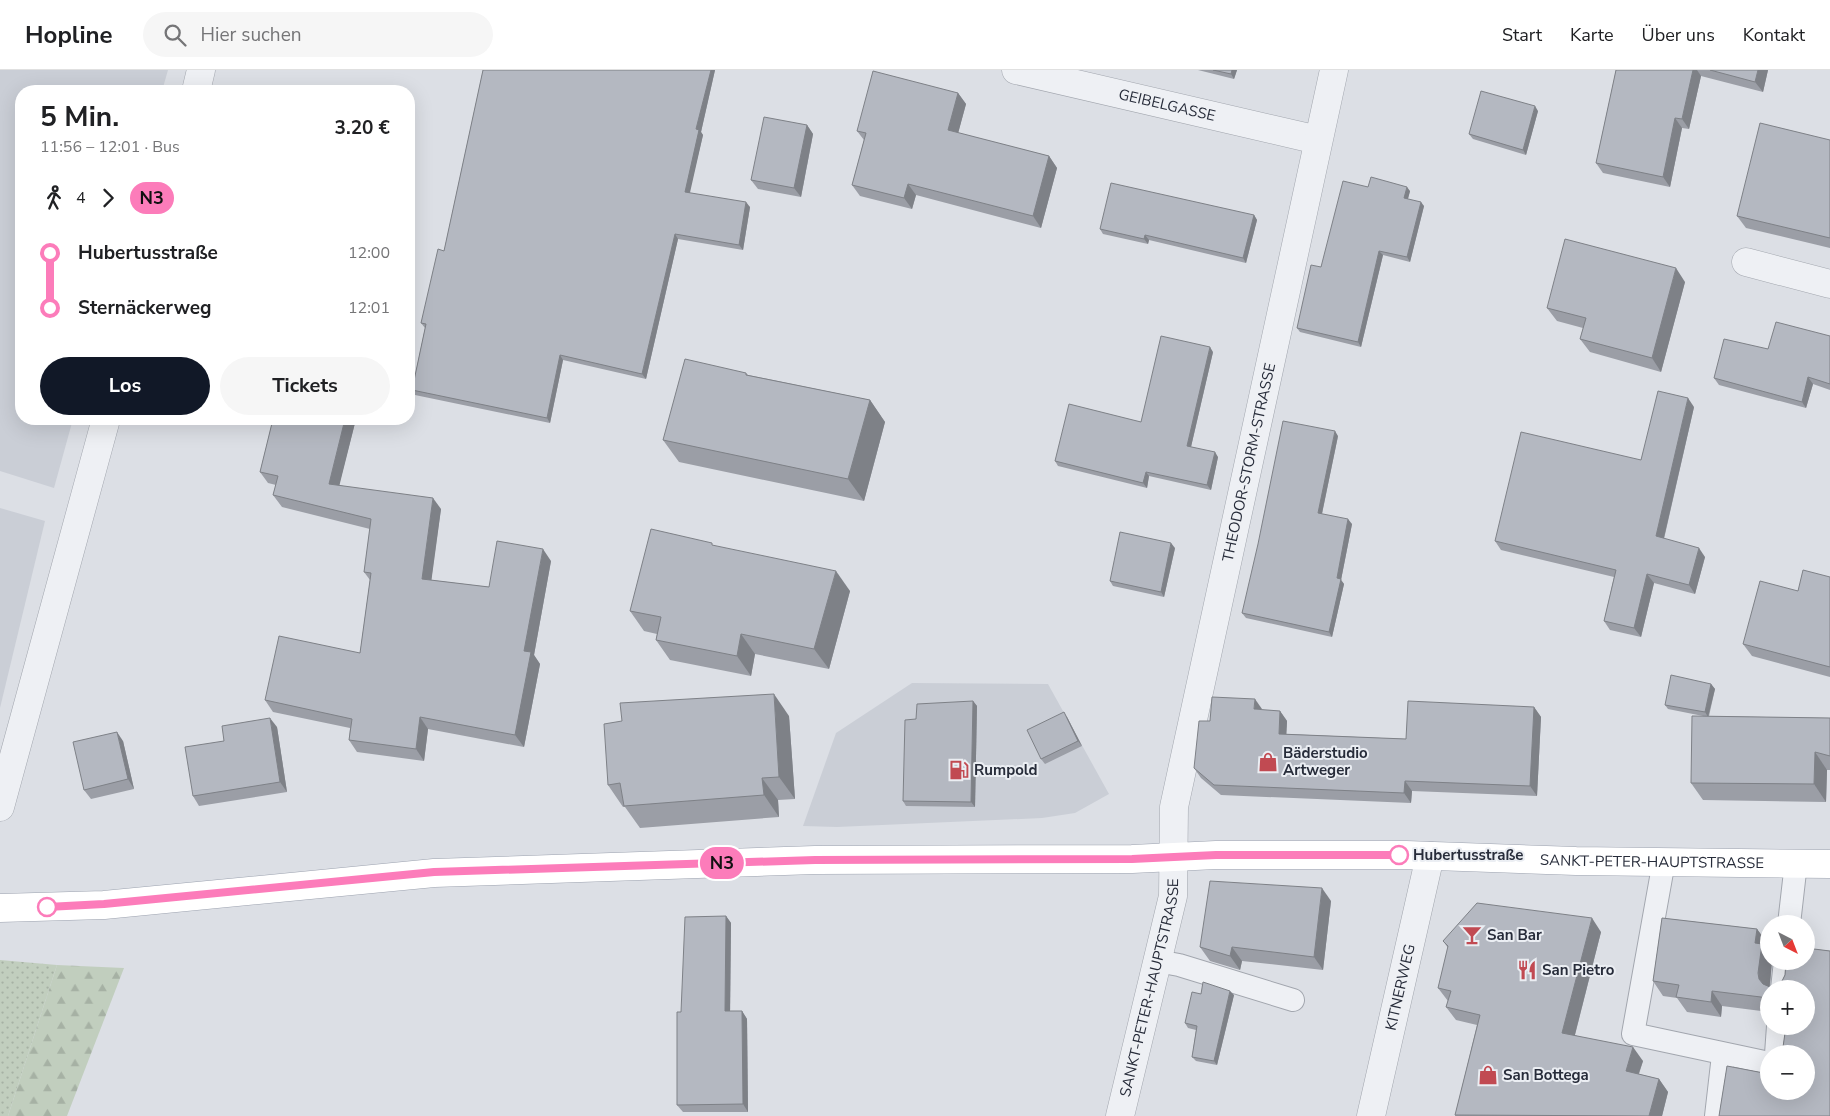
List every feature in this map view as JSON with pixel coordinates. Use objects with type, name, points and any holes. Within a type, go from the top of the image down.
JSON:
[{"type":"main road","name":"SANKT-PETER-HAUPTSTRASSE","points":[[0,908],[104,904],[434,872],[815,860],[1132,859],[1173,856],[1406,855],[1830,864]]},
{"type":"street","points":[[198,85],[202,70]]},
{"type":"street","name":"GEIBELGASSE","points":[[1016,70],[1318,140]]},
{"type":"street","name":"THEODOR-STORM-STRASSE","points":[[1173,856],[1174,807],[1334,70]]},
{"type":"street","points":[[1746,262],[1830,284]]},
{"type":"street","points":[[0,807],[104,425]]},
{"type":"street","name":"SANKT-PETER-HAUPTSTRASSE","points":[[1120,1116],[1173,896],[1173,856]]},
{"type":"street","name":"KITNERWEG","points":[[1371,1116],[1430,856]]},
{"type":"lane","points":[[1664,861],[1633,1034],[1760,1061]]},
{"type":"lane","points":[[1790,915],[1796,863]]},
{"type":"lane","points":[[1157,961],[1179,964],[1293,1000]]},
{"type":"lane","points":[[1716,1116],[1723,1054]]},
{"type":"shaded area","points":[[0,70],[168,70],[164,85],[15,85],[15,425],[71,425],[54,488],[0,471]]},
{"type":"shaded area","points":[[0,508],[45,521],[0,708]]},
{"type":"shaded area","name":"Rumpold","points":[[912,683],[1048,684],[1109,794],[1075,813],[1042,818],[837,827],[803,826],[836,733]]},
{"type":"green space","points":[[0,960],[57,965],[8,1116],[0,1116]]},
{"type":"green space","points":[[57,965],[124,968],[67,1116],[8,1116]]},
{"type":"building","points":[[483,70],[711,70],[696,129],[699,130],[685,192],[746,202],[739,245],[675,234],[642,374],[560,355],[547,418],[415,391],[415,376],[426,324],[421,323],[438,249],[444,251]]},
{"type":"building","points":[[1213,70],[1232,70],[1231,74]]},
{"type":"building","points":[[1616,70],[1693,70],[1682,119],[1675,118],[1663,177],[1596,163]]},
{"type":"building","points":[[1710,70],[1758,70],[1755,82]]},
{"type":"building","points":[[873,71],[958,93],[948,130],[1049,156],[1033,216],[908,184],[904,198],[852,185],[866,133],[857,131]]},
{"type":"building","points":[[1481,91],[1535,106],[1523,150],[1469,134]]},
{"type":"building","points":[[764,117],[807,125],[794,188],[751,180]]},
{"type":"building","points":[[1760,123],[1830,140],[1830,238],[1737,216]]},
{"type":"building","points":[[1371,177],[1407,187],[1404,198],[1421,202],[1407,257],[1379,251],[1358,342],[1297,328],[1311,265],[1321,267],[1343,181],[1368,187]]},
{"type":"building","points":[[1111,183],[1254,215],[1243,258],[1145,235],[1144,239],[1100,229]]},
{"type":"building","points":[[1565,239],[1676,268],[1652,358],[1580,339],[1586,318],[1547,308]]},
{"type":"building","points":[[1776,322],[1830,336],[1830,384],[1808,377],[1802,402],[1714,378],[1724,339],[1768,349]]},
{"type":"building","points":[[1161,336],[1210,347],[1187,446],[1215,452],[1207,485],[1146,472],[1143,483],[1055,461],[1069,404],[1141,422]]},
{"type":"building","points":[[685,359],[746,373],[746,375],[870,400],[848,479],[663,440]]},
{"type":"building","points":[[1658,391],[1688,398],[1656,536],[1699,548],[1689,585],[1647,574],[1634,628],[1604,621],[1616,570],[1495,541],[1521,432],[1641,460]]},
{"type":"building","points":[[1283,421],[1335,431],[1318,513],[1348,519],[1337,578],[1341,579],[1329,632],[1242,613]]},
{"type":"building","points":[[272,425],[344,425],[329,484],[433,498],[422,579],[489,587],[497,541],[543,549],[524,651],[531,652],[515,735],[420,717],[416,749],[349,740],[352,719],[265,700],[279,636],[360,653],[371,573],[364,572],[371,519],[273,495],[278,476],[260,472]]},
{"type":"building","points":[[651,529],[712,543],[712,545],[836,571],[814,649],[741,634],[737,656],[656,640],[661,617],[630,611]]},
{"type":"building","points":[[1120,532],[1171,543],[1161,592],[1110,581]]},
{"type":"building","points":[[1803,570],[1830,577],[1830,667],[1743,644],[1760,581],[1798,591]]},
{"type":"building","points":[[1671,675],[1711,684],[1705,712],[1665,705]]},
{"type":"building","points":[[774,694],[779,777],[762,778],[764,795],[624,806],[620,783],[608,785],[604,724],[622,721],[620,703]]},
{"type":"building","points":[[1212,697],[1255,699],[1254,709],[1280,711],[1279,734],[1406,739],[1408,701],[1534,707],[1530,786],[1405,781],[1404,793],[1214,785],[1194,768],[1199,721],[1210,721]]},
{"type":"building","points":[[973,701],[971,802],[903,801],[905,720],[916,719],[917,704]]},
{"type":"building","points":[[1064,712],[1078,741],[1041,759],[1027,730]]},
{"type":"building","points":[[1692,716],[1830,718],[1830,756],[1815,752],[1814,784],[1691,783]]},
{"type":"building","points":[[270,718],[280,782],[193,796],[185,747],[224,741],[222,726]]},
{"type":"building","points":[[117,732],[128,779],[84,790],[73,742]]},
{"type":"building","points":[[1210,881],[1322,888],[1314,957],[1232,947],[1230,956],[1200,947]]},
{"type":"building","points":[[1477,903],[1592,918],[1562,1033],[1633,1047],[1626,1071],[1659,1079],[1649,1116],[1455,1115],[1480,1015],[1446,1007],[1451,991],[1438,988],[1448,946],[1443,941]]},
{"type":"building","points":[[726,916],[725,1011],[742,1011],[743,1104],[677,1105],[677,1012],[681,1012],[685,917]]},
{"type":"building","points":[[1662,918],[1757,929],[1755,943],[1760,944],[1758,973],[1760,997],[1712,991],[1711,1002],[1676,997],[1679,985],[1653,981]]},
{"type":"building","points":[[1815,949],[1830,951],[1830,1116],[1719,1116],[1727,1066],[1760,1072],[1760,1100],[1815,1100],[1815,1045],[1783,1045],[1785,1035],[1815,1035],[1815,980],[1782,980],[1785,970],[1815,970]]},
{"type":"building","points":[[1203,982],[1230,991],[1214,1061],[1192,1057],[1197,1026],[1185,1023],[1192,992],[1201,994]]},
{"type":"bus line","name":"N3","points":[[47,907],[104,904],[434,872],[815,860],[1132,859],[1216,855],[1399,855]]},
{"type":"place","name":"Bäderstudio Artweger","points":[[1268,762]]},
{"type":"place","name":"Rumpold","points":[[959,770]]},
{"type":"place","name":"Hubertusstraße","points":[[1399,855]]},
{"type":"place","name":"San Bar","points":[[1472,935]]},
{"type":"place","name":"San Pietro","points":[[1527,970]]},
{"type":"place","name":"San Bottega","points":[[1488,1075]]}]
